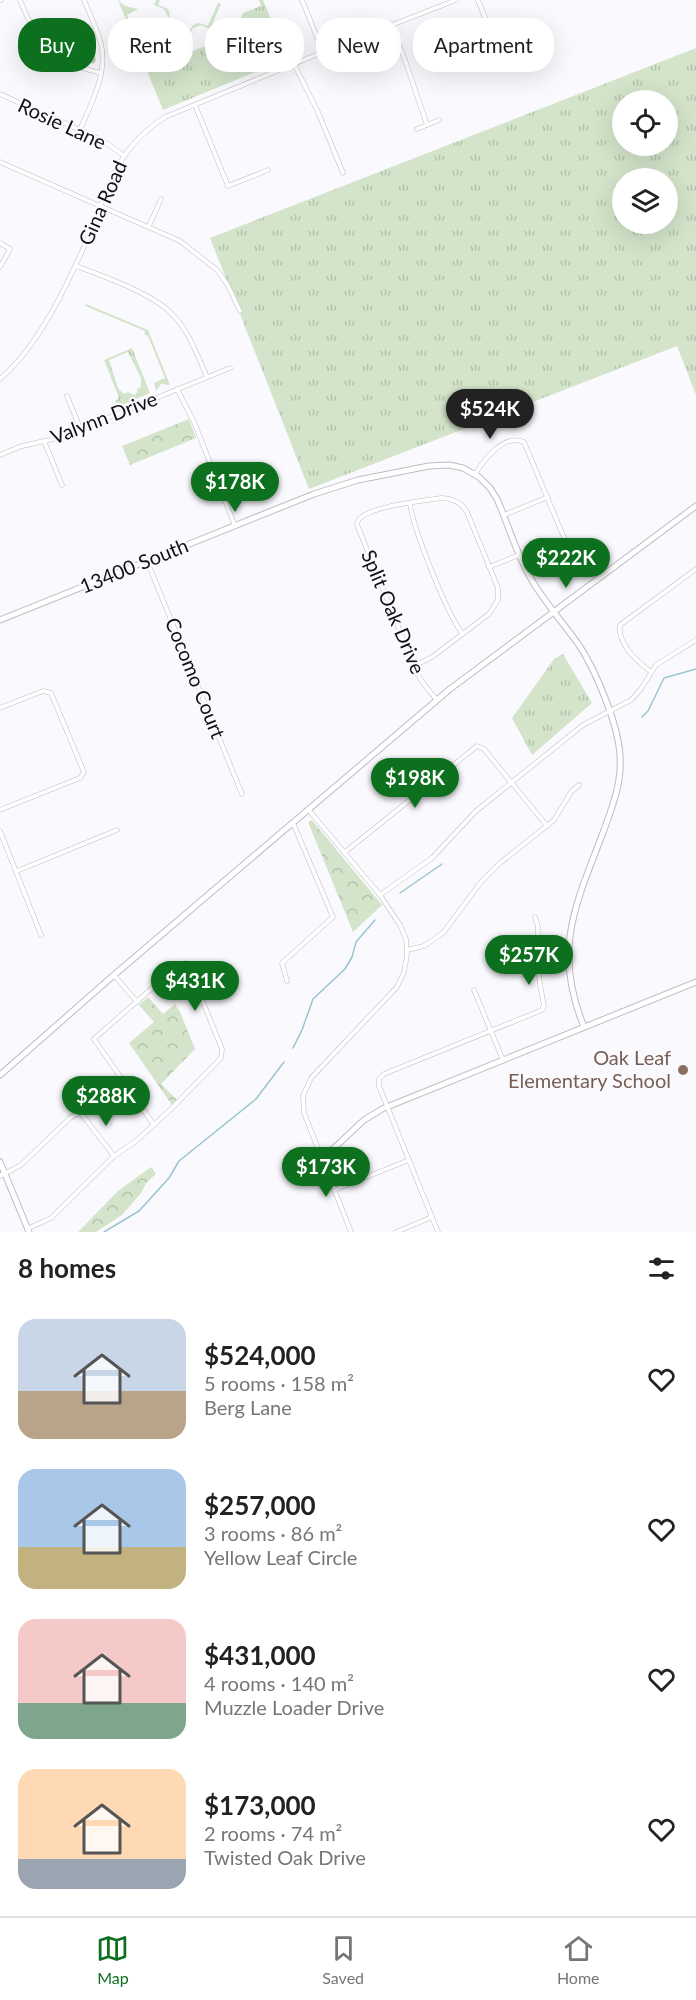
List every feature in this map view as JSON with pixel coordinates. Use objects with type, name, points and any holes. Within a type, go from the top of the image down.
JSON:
[{"type":"street","points":[[20,0],[41,44],[60,59],[101,73]]},
{"type":"street","points":[[80,129],[96,91],[103,62],[101,46],[84,0]]},
{"type":"street","points":[[302,0],[316,35]]},
{"type":"street","name":"Gina Road","points":[[401,21],[456,0]]},
{"type":"street","points":[[478,0],[485,18]]},
{"type":"street","points":[[401,50],[427,125]]},
{"type":"street","name":"Gina Road","points":[[0,379],[15,367],[48,317],[76,266],[123,155],[148,128],[165,117],[275,72]]},
{"type":"street","points":[[298,72],[318,112],[342,172]]},
{"type":"street","name":"Rosie Lane","points":[[0,94],[80,129],[102,140],[123,155]]},
{"type":"street","points":[[195,105],[228,186],[268,170]]},
{"type":"street","points":[[417,129],[439,120]]},
{"type":"street","points":[[0,162],[180,241],[217,270],[227,284],[240,311]]},
{"type":"street","points":[[149,226],[161,199]]},
{"type":"street","points":[[0,243],[10,249],[0,267]]},
{"type":"street","points":[[76,266],[149,297],[171,313],[189,337],[207,377]]},
{"type":"street","name":"Valynn Drive","points":[[0,455],[80,428],[230,368]]},
{"type":"street","points":[[177,389],[194,422],[235,526]]},
{"type":"street","points":[[67,396],[80,428]]},
{"type":"street","points":[[570,552],[527,446],[522,440],[514,440],[498,448],[484,460],[475,474],[492,491],[530,577],[587,659],[609,711],[619,745],[621,765],[618,785],[574,911],[568,945],[570,982],[584,1027]]},
{"type":"street","points":[[44,441],[62,485]]},
{"type":"street","name":"13400 South","points":[[0,620],[314,494],[358,480],[444,465],[459,467],[475,474]]},
{"type":"street","points":[[504,515],[548,497]]},
{"type":"street","points":[[414,666],[428,659],[463,634],[489,614],[496,604],[498,588],[467,512],[460,503],[449,498],[441,498],[410,503],[413,521],[447,607],[463,634]]},
{"type":"street","name":"Split Oak Drive","points":[[410,503],[369,512],[359,517],[357,525],[414,666],[422,682],[437,700]]},
{"type":"street","points":[[0,1075],[450,689],[696,506]]},
{"type":"street","points":[[489,567],[520,555]]},
{"type":"street","name":"Cocomo Court","points":[[147,561],[243,794]]},
{"type":"street","points":[[651,672],[629,652],[620,632],[620,625],[696,569]]},
{"type":"street","points":[[380,895],[432,858],[476,812],[583,725],[633,698],[663,659],[696,640]]},
{"type":"street","points":[[0,708],[43,691],[49,691],[54,696],[83,769],[80,777],[0,810]]},
{"type":"street","points":[[345,852],[478,746],[484,749],[547,826]]},
{"type":"street","points":[[407,950],[424,946],[440,937],[470,895],[487,876],[547,826],[557,816],[571,792],[579,785]]},
{"type":"street","points":[[308,809],[380,895],[400,925],[407,950],[406,966],[397,987],[311,1077],[303,1096],[303,1109],[351,1232]]},
{"type":"street","points":[[287,981],[282,963],[333,917],[293,823]]},
{"type":"street","points":[[16,872],[117,830]]},
{"type":"street","points":[[0,831],[41,935]]},
{"type":"street","points":[[438,1232],[378,1084],[382,1075],[543,1009],[537,955],[538,927],[535,918]]},
{"type":"street","points":[[0,1162],[2,1175],[28,1231],[51,1218],[114,1156],[154,1125],[215,1064],[222,1054],[190,970],[185,963],[175,968],[94,1040],[154,1125]]},
{"type":"street","points":[[114,975],[137,1002]]},
{"type":"street","points":[[297,1165],[343,1142],[370,1116],[388,1107],[696,982]]},
{"type":"street","points":[[474,990],[503,1060]]},
{"type":"street","points":[[2,1175],[21,1165],[59,1127],[80,1112],[114,1156]]},
{"type":"street","points":[[334,1190],[409,1160]]},
{"type":"street","points":[[396,1232],[432,1217]]},
{"type":"green space","points":[[118,0],[125,6],[138,9],[125,18]]},
{"type":"green space","points":[[156,0],[160,0],[158,5],[168,9],[168,18],[164,9],[154,5]]},
{"type":"green space","points":[[211,0],[221,4],[215,18],[211,18],[218,3]]},
{"type":"green space","points":[[259,0],[263,0],[270,18],[241,18],[243,13],[261,6]]},
{"type":"green space","points":[[198,23],[205,27],[201,25],[193,28],[193,25]]},
{"type":"green space","points":[[205,46],[205,72],[255,72],[163,110],[147,72],[193,72],[193,51]]},
{"type":"green space","points":[[696,48],[696,395],[677,346],[309,489],[210,238]]},
{"type":"green space","points":[[86,304],[148,330],[170,385],[161,384],[156,391],[154,383],[165,378],[148,336],[144,334],[145,331],[85,306]]},
{"type":"green space","points":[[132,348],[150,393],[117,407],[115,401],[119,398],[104,360]],"holes":[[[128,352],[141,378],[141,387],[137,389],[137,393],[124,394],[118,388],[109,360]]]},
{"type":"green space","points":[[189,419],[196,438],[130,465],[122,446]]},
{"type":"green space","points":[[563,654],[592,703],[532,755],[512,718],[554,659]]},
{"type":"green space","points":[[312,820],[382,905],[353,932],[308,822]]},
{"type":"green space","points":[[148,997],[163,1014],[175,1004],[195,1049],[161,1084],[177,1100],[172,1105],[129,1043],[154,1022],[139,1005]]},
{"type":"green space","points":[[151,1167],[156,1174],[146,1183],[141,1193],[122,1215],[96,1232],[78,1232],[118,1191]]},
{"type":"waterway","points":[[642,717],[648,711],[664,678],[696,669]]},
{"type":"waterway","points":[[400,893],[442,864]]},
{"type":"waterway","points":[[293,1048],[313,999],[345,969],[352,957],[356,942],[375,920]]},
{"type":"waterway","points":[[104,1232],[139,1211],[169,1178],[179,1161],[256,1099],[284,1062]]},
{"type":"place","name":"Oak Leaf Elementary School","points":[[683,1070]]}]
